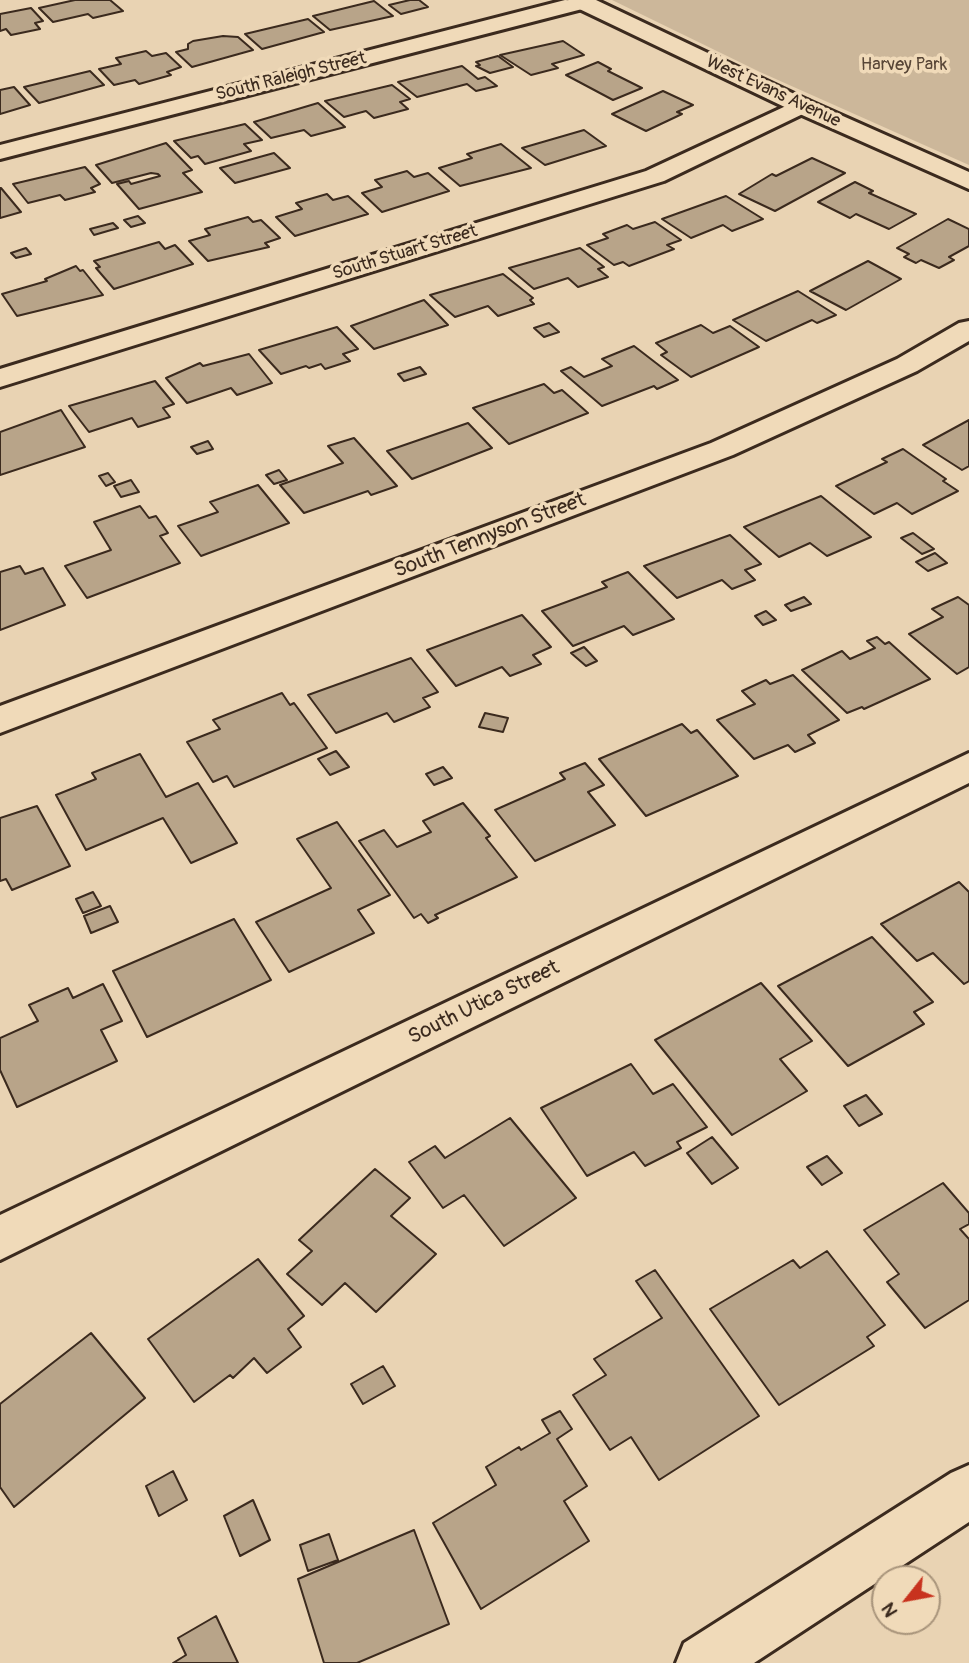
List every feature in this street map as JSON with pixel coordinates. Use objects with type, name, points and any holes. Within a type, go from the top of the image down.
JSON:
[{"type":"street","name":"West Evans Avenue","points":[[580,1],[801,106],[969,181]]},
{"type":"street","name":"South Raleigh Street","points":[[0,152],[580,1]]},
{"type":"street","name":"South Stuart Street","points":[[0,378],[655,176],[801,106]]},
{"type":"street","name":"South Tennyson Street","points":[[0,720],[722,449],[907,365],[969,329]]},
{"type":"street","name":"South Utica Street","points":[[0,1238],[969,767]]},
{"type":"street","points":[[704,1663],[969,1491]]},
{"type":"green space","name":"Harvey Park","points":[[612,0],[969,0],[969,165],[760,72]]},
{"type":"building","points":[[75,0],[110,0],[123,11],[93,18],[88,14],[53,22],[39,8]]},
{"type":"building","points":[[419,0],[428,7],[401,14],[389,5]]},
{"type":"building","points":[[374,1],[393,16],[330,30],[313,16]]},
{"type":"building","points":[[31,8],[43,21],[35,23],[40,29],[11,35],[6,29],[0,31],[0,14]]},
{"type":"building","points":[[308,19],[324,32],[262,49],[245,34]]},
{"type":"building","points":[[223,36],[238,37],[253,50],[192,67],[176,52],[188,49],[188,44],[193,41]]},
{"type":"building","points":[[563,41],[584,55],[552,64],[558,68],[531,75],[500,55]]},
{"type":"building","points":[[146,51],[152,56],[166,53],[181,67],[167,72],[171,75],[139,84],[135,80],[114,85],[99,69],[121,64],[116,58]]},
{"type":"building","points":[[498,56],[513,67],[490,73],[476,66],[480,65],[476,62]]},
{"type":"building","points":[[598,62],[611,69],[608,71],[642,88],[613,100],[566,75]]},
{"type":"building","points":[[462,66],[478,79],[485,77],[497,86],[476,91],[467,84],[417,97],[398,82]]},
{"type":"building","points":[[90,71],[104,85],[39,103],[24,87]]},
{"type":"building","points":[[392,85],[410,99],[400,102],[408,109],[374,118],[366,111],[344,117],[325,101]]},
{"type":"building","points":[[14,87],[30,105],[0,114],[0,90]]},
{"type":"building","points":[[663,91],[693,105],[677,112],[682,114],[646,131],[612,114]]},
{"type":"building","points":[[318,103],[345,127],[311,136],[304,130],[271,138],[254,122]]},
{"type":"building","points":[[245,124],[262,140],[244,144],[251,151],[205,164],[198,156],[191,158],[174,141]]},
{"type":"building","points":[[584,130],[606,146],[545,165],[522,148]]},
{"type":"building","points":[[166,143],[192,170],[183,173],[202,192],[139,209],[117,184],[129,181],[131,184],[160,176],[151,173],[112,183],[96,165]]},
{"type":"building","points":[[501,144],[531,168],[460,186],[439,168],[472,158],[467,154]]},
{"type":"building","points":[[274,153],[290,168],[235,183],[220,168]]},
{"type":"building","points":[[812,158],[845,173],[775,211],[739,194],[772,174],[776,176]]},
{"type":"building","points":[[85,167],[100,184],[91,188],[95,192],[65,200],[60,195],[28,203],[13,184]]},
{"type":"building","points":[[407,171],[414,177],[428,173],[449,191],[382,212],[362,193],[382,187],[375,180]]},
{"type":"building","points":[[855,182],[873,191],[869,193],[916,214],[889,229],[856,214],[850,218],[818,202]]},
{"type":"building","points":[[1,188],[21,212],[0,218]]},
{"type":"building","points":[[327,194],[333,200],[348,196],[368,214],[295,236],[276,217],[302,209],[296,203]]},
{"type":"building","points":[[726,196],[763,219],[732,231],[723,225],[691,238],[662,219]]},
{"type":"building","points":[[138,216],[145,223],[131,227],[124,220]]},
{"type":"building","points":[[248,217],[253,222],[261,220],[280,238],[265,243],[269,247],[208,261],[189,241],[210,235],[205,229]]},
{"type":"building","points":[[948,219],[969,229],[969,246],[949,257],[954,260],[939,268],[921,260],[916,263],[904,257],[909,254],[897,248]]},
{"type":"building","points":[[655,222],[681,240],[667,245],[674,249],[629,266],[623,262],[614,265],[587,245],[608,238],[603,234],[627,225],[633,229]]},
{"type":"building","points":[[113,223],[118,228],[94,235],[90,229]]},
{"type":"building","points":[[159,242],[165,249],[175,245],[193,264],[114,289],[96,268],[100,267],[94,261]]},
{"type":"building","points":[[26,248],[31,254],[16,258],[11,253]]},
{"type":"building","points":[[580,248],[604,267],[598,269],[608,277],[578,287],[568,278],[534,289],[509,268]]},
{"type":"building","points":[[868,261],[901,279],[846,310],[810,291]]},
{"type":"building","points":[[76,266],[80,271],[83,270],[103,295],[17,316],[2,294],[47,281],[45,279]]},
{"type":"building","points":[[503,274],[533,298],[530,300],[534,304],[498,316],[488,306],[455,317],[430,295]]},
{"type":"building","points":[[798,291],[836,315],[817,323],[812,320],[766,341],[733,320]]},
{"type":"building","points":[[424,300],[448,325],[374,349],[351,326]]},
{"type":"building","points":[[549,323],[559,332],[544,337],[534,328]]},
{"type":"building","points":[[701,325],[713,333],[730,326],[759,347],[691,377],[661,355],[667,352],[656,343]]},
{"type":"building","points":[[337,327],[358,349],[343,354],[350,361],[325,369],[321,364],[281,374],[259,350]]},
{"type":"building","points":[[634,346],[678,380],[602,406],[561,371],[571,367],[584,377],[612,366],[602,359]]},
{"type":"building","points":[[249,354],[272,383],[237,395],[231,388],[187,403],[166,378],[200,363],[203,366]]},
{"type":"building","points":[[420,367],[426,374],[404,381],[398,374]]},
{"type":"building","points":[[155,381],[174,404],[163,408],[170,417],[138,427],[132,418],[89,432],[69,406]]},
{"type":"building","points":[[544,384],[554,393],[562,390],[588,413],[509,444],[473,408]]},
{"type":"building","points":[[61,410],[85,447],[0,475],[0,432]]},
{"type":"building","points":[[969,420],[969,466],[962,470],[923,445]]},
{"type":"building","points":[[468,423],[492,448],[412,479],[387,451]]},
{"type":"building","points":[[354,438],[397,486],[371,495],[368,491],[304,513],[280,485],[343,463],[328,446]]},
{"type":"building","points":[[208,441],[213,449],[197,454],[191,447]]},
{"type":"building","points":[[903,449],[946,479],[943,481],[958,491],[912,514],[897,503],[874,514],[836,486],[887,462],[882,459]]},
{"type":"building","points":[[279,470],[287,480],[274,484],[266,475]]},
{"type":"building","points":[[108,473],[115,482],[106,486],[99,476]]},
{"type":"building","points":[[131,480],[139,492],[121,497],[114,486]]},
{"type":"building","points":[[258,485],[289,523],[201,556],[178,526],[218,512],[210,502]]},
{"type":"building","points":[[821,496],[871,537],[827,556],[810,543],[779,557],[744,527]]},
{"type":"building","points":[[140,506],[149,518],[156,516],[168,533],[160,536],[180,563],[87,598],[65,566],[111,550],[94,522]]},
{"type":"building","points":[[913,533],[934,549],[922,554],[901,538]]},
{"type":"building","points":[[730,535],[761,564],[745,570],[755,580],[732,589],[722,580],[677,598],[644,566]]},
{"type":"building","points":[[935,553],[947,563],[928,571],[916,562]]},
{"type":"building","points":[[20,566],[25,574],[43,568],[65,605],[0,630],[0,572]]},
{"type":"building","points":[[628,572],[674,619],[633,635],[624,626],[573,646],[542,611],[607,587],[602,582]]},
{"type":"building","points":[[804,597],[811,604],[791,611],[785,605]]},
{"type":"building","points":[[958,597],[969,605],[969,667],[957,674],[909,634],[943,617],[932,609]]},
{"type":"building","points":[[766,611],[776,620],[763,625],[755,616]]},
{"type":"building","points":[[522,615],[551,647],[533,655],[541,664],[510,676],[502,667],[456,686],[427,650]]},
{"type":"building","points":[[877,637],[885,644],[889,642],[930,679],[864,709],[862,707],[847,713],[802,670],[842,651],[850,659],[875,648],[867,641]]},
{"type":"building","points":[[584,647],[597,661],[586,666],[571,653]]},
{"type":"building","points":[[411,658],[438,692],[423,698],[430,707],[394,722],[387,713],[336,733],[308,695]]},
{"type":"building","points":[[793,675],[839,720],[808,735],[815,743],[795,752],[788,745],[754,759],[717,720],[755,704],[742,691],[766,680],[770,684]]},
{"type":"building","points":[[282,693],[290,705],[294,703],[327,748],[234,787],[227,776],[213,782],[187,742],[220,729],[213,720]]},
{"type":"building","points":[[485,713],[508,718],[503,732],[479,727]]},
{"type":"building","points":[[682,724],[691,733],[697,730],[738,776],[646,816],[599,759]]},
{"type":"building","points":[[336,751],[349,767],[330,775],[318,759]]},
{"type":"building","points":[[140,754],[166,797],[198,783],[237,843],[191,863],[163,818],[86,850],[56,795],[96,779],[92,773]]},
{"type":"building","points":[[585,763],[604,785],[588,792],[615,825],[535,861],[495,810],[565,779],[560,773]]},
{"type":"building","points":[[443,767],[452,778],[434,785],[426,774]]},
{"type":"building","points":[[463,803],[490,836],[486,838],[517,877],[435,915],[438,918],[428,923],[421,914],[414,918],[359,841],[384,830],[397,847],[431,832],[423,821]]},
{"type":"building","points":[[37,806],[70,866],[12,890],[6,879],[0,881],[0,818]]},
{"type":"building","points":[[337,822],[390,895],[358,910],[374,933],[289,972],[256,922],[331,888],[297,839]]},
{"type":"building","points":[[959,882],[969,892],[969,981],[964,984],[933,953],[917,961],[881,924]]},
{"type":"building","points":[[93,892],[101,906],[83,913],[76,899]]},
{"type":"building","points":[[110,906],[118,922],[91,933],[84,916]]},
{"type":"building","points":[[234,919],[271,980],[147,1037],[113,971]]},
{"type":"building","points":[[872,937],[933,1002],[914,1012],[924,1024],[848,1066],[778,986]]},
{"type":"building","points":[[761,983],[812,1041],[780,1059],[807,1091],[732,1135],[655,1040]]},
{"type":"building","points":[[103,984],[122,1021],[101,1030],[117,1061],[17,1107],[0,1070],[0,1038],[38,1021],[29,1005],[68,988],[73,998]]},
{"type":"building","points":[[631,1064],[653,1094],[673,1084],[707,1127],[677,1142],[681,1148],[645,1166],[634,1152],[587,1176],[541,1108]]},
{"type":"building","points":[[866,1095],[882,1114],[859,1126],[844,1106]]},
{"type":"building","points":[[510,1118],[576,1198],[504,1246],[464,1195],[443,1208],[409,1162],[435,1146],[445,1158]]},
{"type":"building","points":[[712,1137],[738,1168],[712,1184],[687,1153]]},
{"type":"building","points":[[827,1156],[842,1173],[822,1185],[807,1167]]},
{"type":"building","points":[[375,1169],[410,1198],[391,1216],[436,1254],[376,1312],[345,1283],[322,1305],[287,1274],[312,1251],[299,1240]]},
{"type":"building","points":[[943,1183],[969,1213],[969,1224],[960,1229],[969,1239],[969,1300],[925,1328],[887,1282],[899,1274],[864,1230]]},
{"type":"building","points":[[827,1251],[885,1325],[867,1337],[874,1346],[779,1405],[710,1309],[793,1260],[800,1268]]},
{"type":"building","points":[[258,1259],[304,1316],[288,1329],[301,1347],[267,1373],[254,1358],[233,1378],[230,1375],[194,1402],[148,1339]]},
{"type":"building","points":[[655,1270],[759,1416],[659,1480],[631,1437],[610,1450],[573,1395],[606,1375],[594,1359],[662,1318],[636,1281]]},
{"type":"building","points":[[91,1333],[145,1398],[14,1507],[0,1487],[0,1404]]},
{"type":"building","points":[[383,1366],[395,1386],[363,1404],[351,1384]]},
{"type":"building","points":[[560,1411],[572,1429],[557,1439],[587,1486],[564,1501],[589,1541],[481,1609],[433,1523],[496,1485],[486,1467],[519,1447],[521,1450],[550,1433],[542,1420]]},
{"type":"building","points":[[173,1471],[187,1500],[159,1516],[146,1486]]},
{"type":"building","points":[[253,1500],[270,1540],[240,1556],[224,1516]]},
{"type":"building","points":[[414,1530],[449,1624],[357,1663],[324,1663],[298,1579]]},
{"type":"building","points":[[329,1534],[338,1560],[308,1571],[300,1545]]},
{"type":"building","points":[[216,1616],[238,1663],[173,1663],[186,1655],[178,1638]]}]
